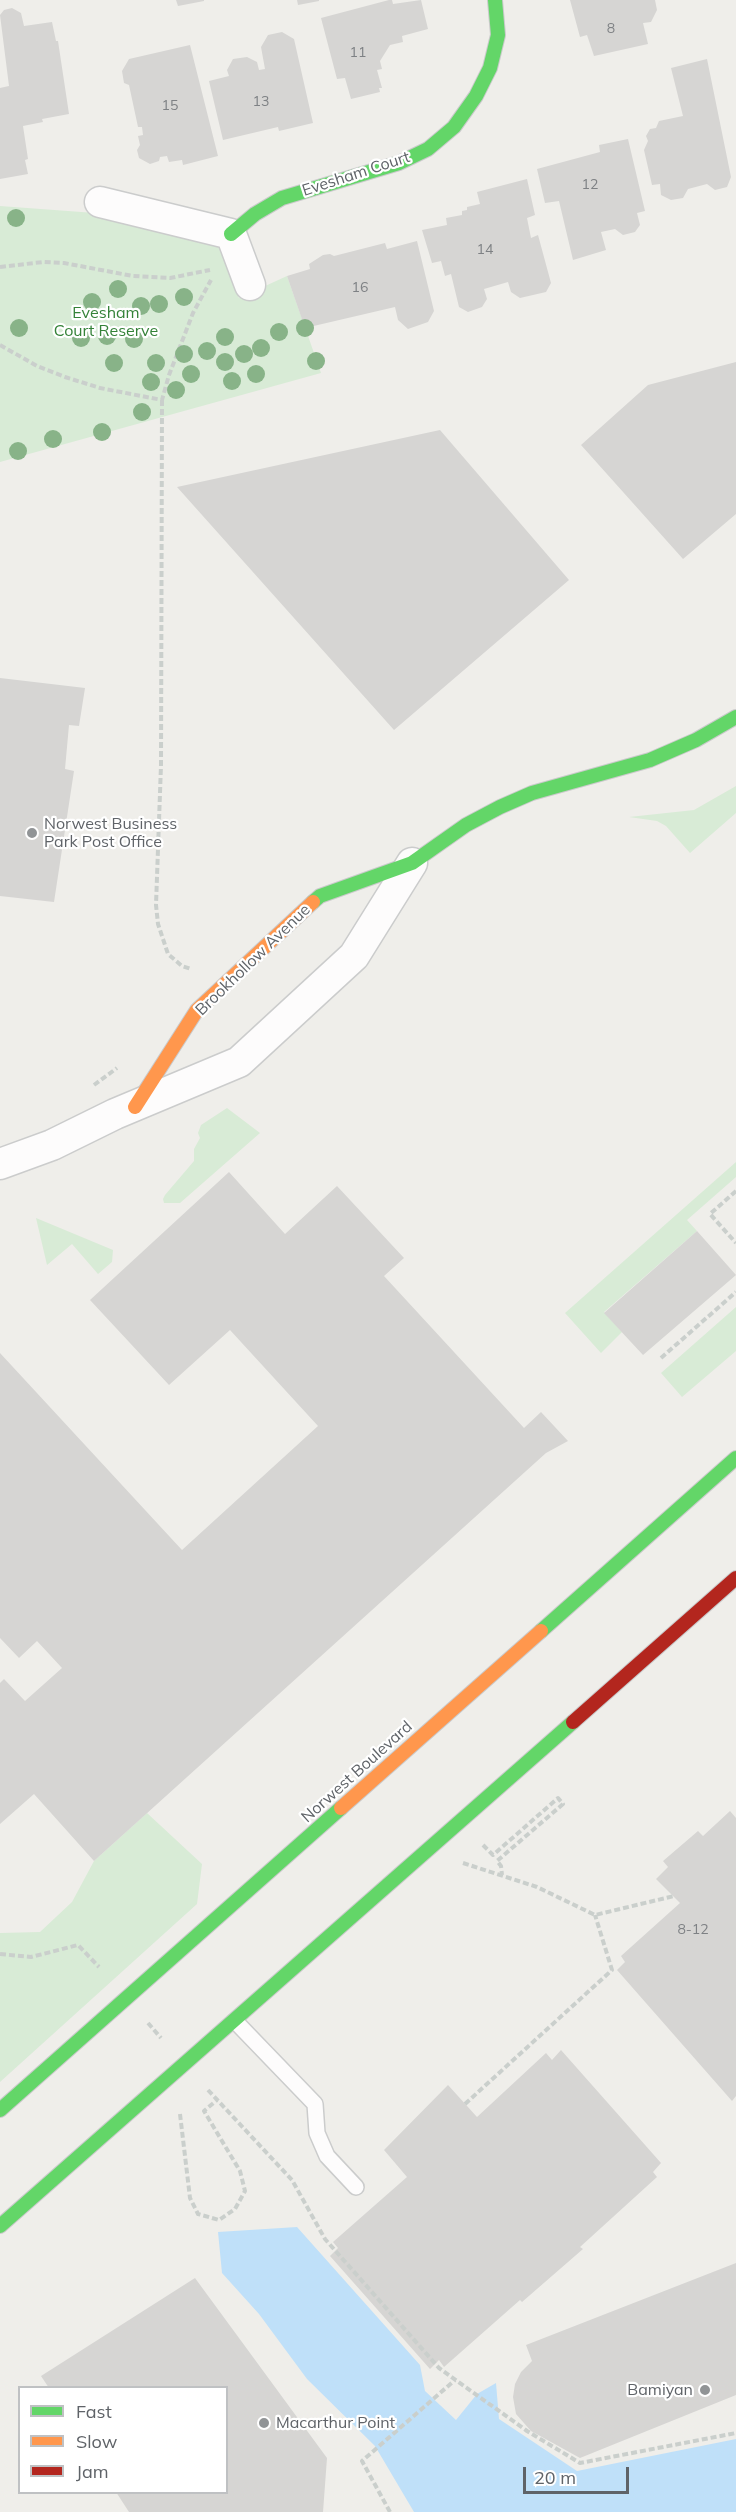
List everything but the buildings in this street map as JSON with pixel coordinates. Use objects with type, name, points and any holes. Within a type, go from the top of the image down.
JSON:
[{"type":"main road","name":"Evesham Court","points":[[231,234],[255,214],[282,198],[399,163],[428,149],[454,127],[476,96],[490,68],[498,34],[495,0]]},
{"type":"main road","name":"Brookhollow Avenue","points":[[135,1107],[196,1010],[320,896],[412,863],[466,825],[532,793],[650,760],[696,740],[736,717]]},
{"type":"main road","name":"Norwest Boulevard","points":[[0,2110],[736,1458]]},
{"type":"main road","points":[[0,2226],[728,1591],[736,1578]]},
{"type":"street","points":[[100,202],[231,234],[250,285]]},
{"type":"street","name":"Brookhollow Avenue","points":[[0,1164],[52,1145],[115,1114],[239,1062],[354,956],[412,863]]},
{"type":"lane","points":[[235,2021],[315,2104],[317,2133],[327,2156],[357,2187]]},
{"type":"path","points":[[0,267],[64,262],[133,276],[170,278],[217,269],[193,313],[162,399],[161,765],[156,904],[158,924],[168,954],[182,966],[198,971]]},
{"type":"path","points":[[0,345],[37,366],[65,377],[100,388],[162,399]]},
{"type":"path","points":[[89,1088],[121,1065]]},
{"type":"path","points":[[736,1191],[710,1214],[736,1243]]},
{"type":"path","points":[[661,1358],[736,1292]]},
{"type":"path","points":[[481,1842],[493,1855],[558,1798],[563,1804],[497,1861],[501,1866],[502,1875]]},
{"type":"path","points":[[465,1864],[537,1887],[595,1916],[674,1896]]},
{"type":"path","points":[[465,2104],[612,1970],[595,1916]]},
{"type":"path","points":[[0,1954],[31,1957],[78,1945],[99,1967]]},
{"type":"path","points":[[148,2023],[164,2041]]},
{"type":"path","points":[[207,2088],[292,2180],[325,2239],[439,2368],[527,2431],[580,2463],[736,2433]]},
{"type":"path","points":[[157,2089],[180,2114],[190,2198],[198,2214],[219,2220],[235,2209],[245,2191],[240,2171],[204,2111],[217,2100]]},
{"type":"path","points":[[390,2512],[362,2461],[455,2380]]},
{"type":"green space","name":"Evesham Court Reserve","points":[[0,206],[95,213],[180,233],[220,248],[239,298],[287,276],[321,373],[0,462]]},
{"type":"green space","points":[[736,786],[736,813],[690,853],[666,826],[657,821],[629,817],[694,810]]},
{"type":"green space","points":[[227,1108],[260,1133],[180,1203],[164,1203],[165,1195],[194,1161],[194,1149],[200,1138],[198,1133],[201,1125]]},
{"type":"green space","points":[[736,1162],[736,1177],[687,1220],[697,1231],[604,1312],[622,1332],[601,1353],[565,1313]]},
{"type":"green space","points":[[36,1218],[113,1250],[112,1262],[98,1274],[72,1244],[47,1265]]},
{"type":"green space","points":[[736,1307],[736,1351],[682,1397],[661,1373]]},
{"type":"green space","points":[[147,1813],[202,1864],[197,1904],[0,2082],[0,1933],[40,1932],[72,1902],[94,1861]]},
{"type":"water","points":[[297,2227],[420,2365],[425,2391],[456,2420],[477,2394],[496,2383],[499,2419],[577,2471],[736,2439],[736,2512],[414,2512],[375,2446],[307,2379],[259,2314],[222,2273],[218,2232]]},
{"type":"traffic: fast","points":[[231,234],[255,214],[282,198],[399,163],[428,149],[454,127],[476,96],[490,68],[498,35],[495,0]]},
{"type":"traffic: fast","points":[[313,902],[320,896],[412,863],[466,825],[532,793],[650,760],[696,740],[736,717]]},
{"type":"traffic: fast","points":[[541,1631],[736,1458]]},
{"type":"traffic: fast","points":[[0,2226],[573,1722]]},
{"type":"traffic: fast","points":[[0,2110],[341,1808]]},
{"type":"traffic: slow","points":[[135,1107],[197,1010],[313,902]]},
{"type":"traffic: slow","points":[[341,1808],[541,1631]]},
{"type":"traffic: jam","points":[[573,1722],[736,1578]]},
{"type":"place","name":"Norwest Business Park Post Office","points":[[32,833]]},
{"type":"place","name":"Bamiyan","points":[[705,2390]]},
{"type":"place","name":"Macarthur Point","points":[[264,2423]]}]
